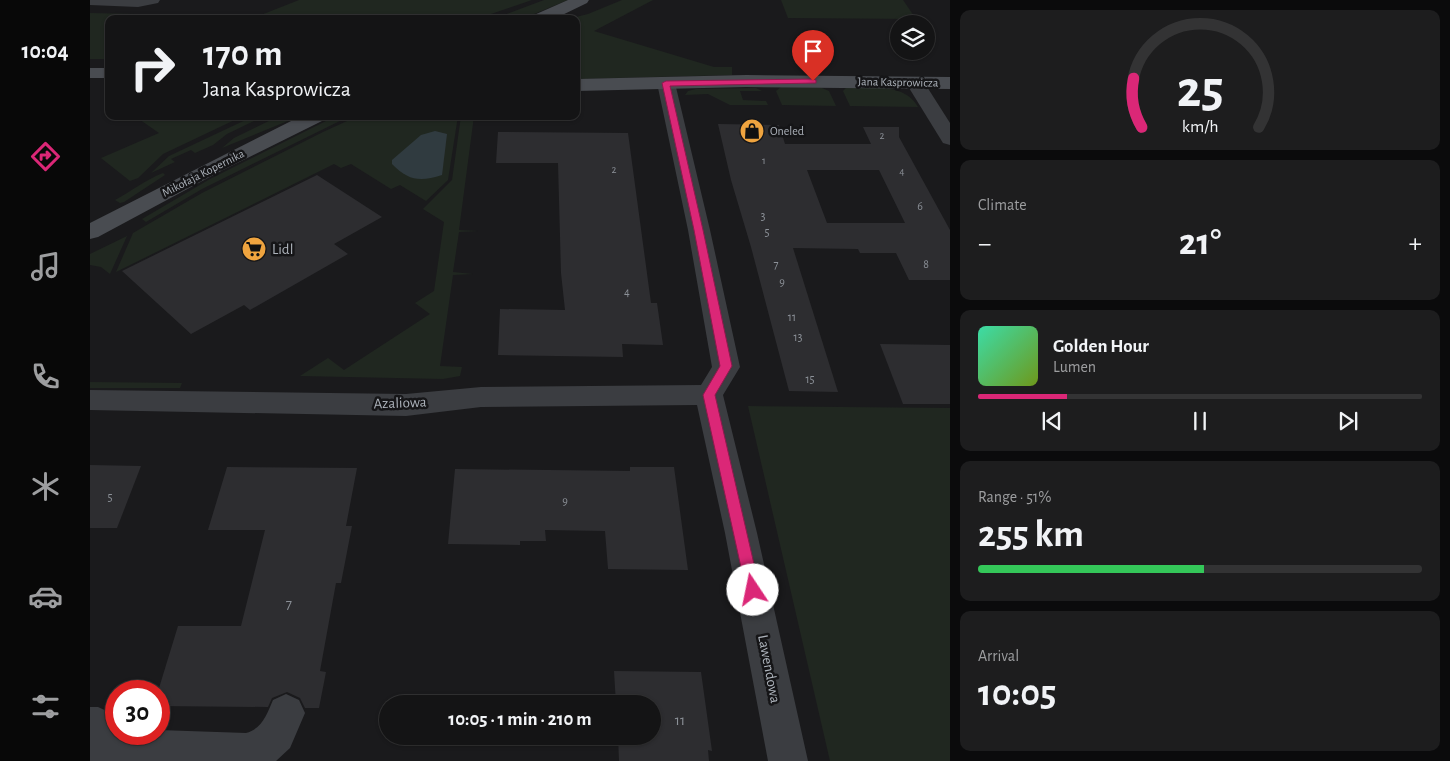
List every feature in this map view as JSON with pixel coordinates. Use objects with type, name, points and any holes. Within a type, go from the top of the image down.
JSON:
[{"type":"street","points":[[90,0],[138,2],[152,0]]},
{"type":"street","points":[[549,15],[581,0]]},
{"type":"street","points":[[90,73],[105,73]]},
{"type":"street","name":"Jana Kasprowicza","points":[[580,86],[784,81],[950,83]]},
{"type":"street","points":[[666,83],[699,230],[726,366],[709,395]]},
{"type":"street","points":[[915,83],[950,139]]},
{"type":"street","name":"Mikołaja Kopernika","points":[[90,232],[212,168],[310,120]]},
{"type":"street","name":"Azaliowa","points":[[90,400],[406,405],[481,397],[709,395]]},
{"type":"street","name":"Lawendowa","points":[[709,395],[741,533],[788,761]]},
{"type":"street","points":[[94,744],[232,753],[258,750],[272,742],[279,733],[286,713]]},
{"type":"shaded area","points":[[299,0],[532,0],[483,15],[261,15]]},
{"type":"shaded area","points":[[544,0],[568,0],[532,15],[504,15]]},
{"type":"shaded area","points":[[622,0],[653,0],[594,31],[714,67],[732,67],[732,75],[580,79],[580,16]]},
{"type":"shaded area","points":[[781,0],[903,0],[913,15],[890,15],[890,19],[788,18]]},
{"type":"shaded area","points":[[90,13],[136,14],[105,15],[105,59],[90,59]]},
{"type":"shaded area","points":[[781,87],[822,88],[829,91],[836,106],[782,105],[776,91]]},
{"type":"shaded area","points":[[756,88],[762,91],[740,91],[743,100],[766,101],[768,105],[730,105],[708,94],[685,95],[688,91],[696,89]]},
{"type":"shaded area","points":[[846,88],[886,88],[895,90],[912,99],[918,107],[850,106],[843,91]]},
{"type":"shaded area","points":[[140,120],[235,120],[163,154],[138,178],[130,181],[101,158],[159,133]]},
{"type":"shaded area","points":[[246,120],[256,120],[227,134],[213,145],[195,153],[191,150],[171,159],[175,162],[151,173],[169,156]]},
{"type":"shaded area","points":[[271,120],[290,120],[222,148],[234,138]]},
{"type":"shaded area","points":[[328,120],[342,120],[202,189],[146,222],[142,219],[210,179]]},
{"type":"shaded area","points":[[349,120],[457,120],[448,180],[426,201],[400,185],[391,189],[351,164],[341,168],[334,164],[116,272],[133,233],[202,193]]},
{"type":"shaded area","points":[[460,120],[473,120],[459,230],[478,231],[459,232],[453,272],[473,274],[453,275],[440,366],[462,367],[460,376],[443,379],[300,376],[328,358],[344,370],[430,314],[415,303],[434,291],[444,222],[423,209],[452,180]]},
{"type":"shaded area","points":[[435,131],[447,134],[442,175],[427,179],[409,177],[392,164],[392,160],[421,135]]},
{"type":"shaded area","points":[[163,173],[165,175],[124,202],[120,203],[115,200],[150,179]]},
{"type":"shaded area","points":[[127,236],[110,274],[101,267],[90,265],[90,254]]},
{"type":"shaded area","points":[[90,382],[182,383],[180,388],[90,388]]},
{"type":"shaded area","points":[[748,406],[950,408],[950,761],[830,761]]},
{"type":"building","points":[[718,124],[779,125],[785,144],[871,144],[863,127],[899,127],[899,137],[950,230],[950,280],[909,280],[896,253],[860,253],[858,249],[793,248],[838,392],[789,391],[751,247],[731,180]],"holes":[[[807,170],[879,170],[905,223],[827,223]]]},
{"type":"building","points":[[498,132],[628,133],[651,303],[657,303],[663,345],[622,344],[623,357],[498,355],[500,309],[565,310],[561,273],[558,163],[496,163]]},
{"type":"building","name":"Lidl","points":[[317,175],[382,217],[334,244],[348,254],[250,310],[244,305],[191,334],[122,271]]},
{"type":"building","points":[[880,344],[950,345],[950,404],[903,404]]},
{"type":"building","points":[[90,465],[141,466],[117,528],[90,528]]},
{"type":"building","points":[[227,467],[357,468],[346,526],[352,526],[341,583],[336,583],[320,671],[326,672],[319,708],[305,708],[300,698],[287,692],[272,698],[268,707],[170,706],[170,680],[161,680],[178,626],[241,626],[265,530],[208,530]]},
{"type":"building","points":[[630,467],[674,467],[688,570],[608,569],[605,531],[545,530],[546,541],[520,541],[520,545],[448,544],[455,469],[630,471]]},
{"type":"building","points":[[614,671],[701,672],[712,751],[708,750],[709,761],[619,761],[618,745],[661,745],[661,695],[615,695]]},
{"type":"place","name":"Oneled","points":[[752,131]]},
{"type":"place","name":"Lidl","points":[[254,249]]},
{"type":"route","points":[[753,590],[709,395],[726,366],[699,230],[666,83],[813,81]]}]
